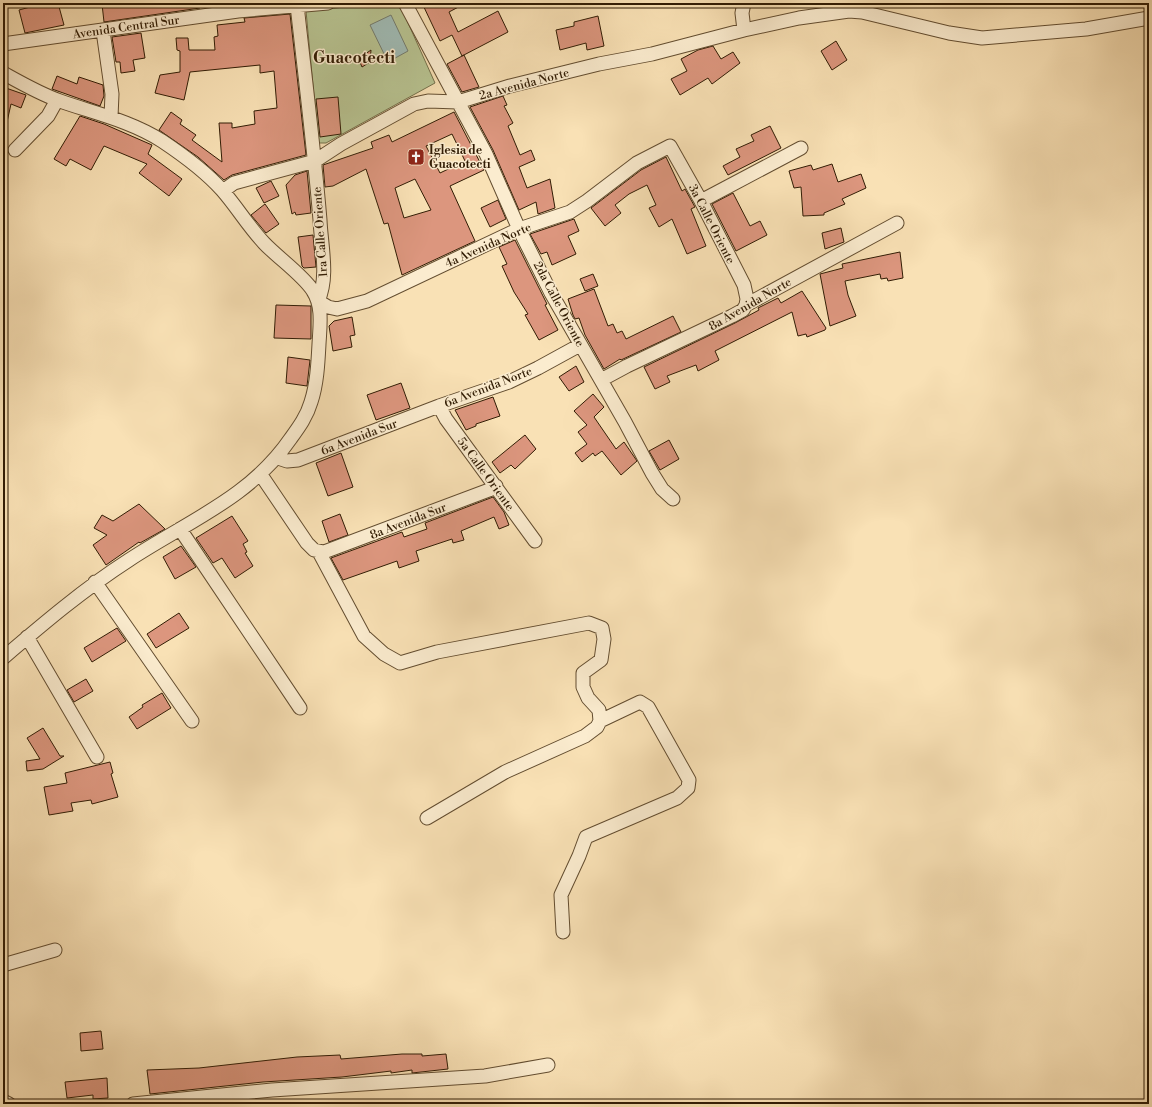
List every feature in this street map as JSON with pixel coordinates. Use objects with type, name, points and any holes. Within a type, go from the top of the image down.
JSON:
[{"type":"street","name":"Avenida Central Sur","points":[[3,44],[238,11],[328,3]]},
{"type":"street","name":"2da Calle Oriente","points":[[405,3],[486,154],[519,229],[580,345],[652,473],[662,489],[673,499]]},
{"type":"street","points":[[744,3],[742,13],[744,30]]},
{"type":"street","name":"1ra Calle Oriente","points":[[297,5],[315,161],[323,271],[322,292],[318,301]]},
{"type":"street","name":"2a Avenida Norte","points":[[223,191],[234,183],[315,161],[341,144],[414,104],[428,101],[458,102],[510,86],[599,64],[652,54],[744,30],[799,18],[849,11],[884,17],[968,37],[982,38],[1086,29],[1149,18]]},
{"type":"street","points":[[104,31],[112,94],[111,118]]},
{"type":"street","points":[[3,73],[57,100],[111,118],[160,140],[200,169],[223,191],[247,225],[313,290],[321,313],[319,351],[311,402],[305,417],[278,458],[261,475],[223,504],[95,582],[3,658]]},
{"type":"street","points":[[15,150],[48,116],[57,100]]},
{"type":"street","name":"4a Avenida Norte","points":[[318,301],[328,307],[337,309],[368,301],[519,229],[570,212],[637,163],[670,146]]},
{"type":"street","name":"3a Calle Oriente","points":[[670,146],[701,201],[744,285],[747,299],[746,305]]},
{"type":"street","points":[[701,201],[801,148]]},
{"type":"street","name":"8a Avenida Norte","points":[[601,380],[732,316],[742,310],[746,305],[898,223]]},
{"type":"street","name":"6a Avenida Norte","points":[[439,406],[509,382],[580,345]]},
{"type":"street","name":"6a Avenida Sur","points":[[278,458],[287,461],[298,460],[439,406]]},
{"type":"street","name":"5a Calle Oriente","points":[[439,406],[446,419],[535,541]]},
{"type":"street","points":[[261,475],[307,544],[319,552],[364,636],[384,654],[400,663],[436,652],[589,623],[602,628],[604,639],[601,660],[583,673],[583,687],[588,698],[599,710],[600,721],[597,727],[584,736],[505,772],[427,818]]},
{"type":"street","name":"8a Avenida Sur","points":[[319,552],[332,551],[496,486]]},
{"type":"street","points":[[180,529],[300,708]]},
{"type":"street","points":[[95,582],[192,721]]},
{"type":"street","points":[[28,637],[97,757]]},
{"type":"street","points":[[564,932],[561,895],[586,837],[677,798],[688,788],[689,784],[689,780],[648,707],[640,702],[600,721]]},
{"type":"street","points":[[3,965],[55,950]]},
{"type":"street","points":[[133,1104],[272,1090],[485,1076],[548,1065]]},
{"type":"street","points":[[3,1102],[9,1104]]},
{"type":"green space","points":[[383,3],[397,3],[400,5],[435,83],[326,143],[319,143],[306,11]]},
{"type":"water","points":[[391,15],[408,51],[388,62],[370,25]]},
{"type":"building","points":[[45,3],[58,3],[64,25],[25,33],[19,10]]},
{"type":"building","points":[[200,3],[200,8],[104,22],[102,4]]},
{"type":"building","points":[[422,3],[466,3],[449,12],[458,32],[498,11],[508,32],[462,56],[452,35],[440,41]]},
{"type":"building","points":[[290,14],[306,155],[232,175],[224,180],[198,157],[159,130],[171,112],[182,120],[180,124],[196,135],[192,140],[222,162],[219,123],[232,123],[232,128],[255,124],[254,111],[277,108],[274,71],[260,73],[260,65],[190,72],[184,100],[155,93],[160,75],[180,72],[180,51],[177,50],[176,38],[188,38],[189,50],[215,50],[214,37],[218,36],[217,25],[245,22],[244,18]]},
{"type":"building","points":[[598,16],[604,46],[587,50],[586,43],[560,50],[556,30],[574,26],[574,22]]},
{"type":"building","points":[[141,33],[145,58],[133,60],[135,71],[121,73],[120,62],[116,62],[112,37]]},
{"type":"building","points":[[836,41],[847,60],[832,70],[821,51]]},
{"type":"building","points":[[713,46],[721,59],[733,52],[740,63],[712,84],[708,78],[680,95],[671,79],[687,71],[681,59],[698,50]]},
{"type":"building","points":[[371,50],[370,62],[362,67],[359,60]]},
{"type":"building","points":[[464,55],[479,87],[462,92],[447,64]]},
{"type":"building","points":[[57,76],[77,84],[79,77],[103,85],[104,96],[100,106],[52,89]]},
{"type":"building","points":[[3,87],[26,95],[21,108],[11,104],[7,122],[3,122]]},
{"type":"building","points":[[503,96],[507,105],[504,106],[513,123],[508,126],[520,155],[531,150],[535,160],[519,167],[527,188],[550,179],[555,208],[538,214],[536,202],[519,210],[493,150],[470,107]]},
{"type":"building","points":[[338,97],[341,134],[320,137],[316,99]]},
{"type":"building","points":[[454,112],[484,170],[450,186],[475,241],[402,275],[388,223],[384,224],[366,169],[333,186],[325,187],[323,165],[373,148],[371,142],[389,135],[392,142]],"holes":[[[452,134],[465,161],[440,173],[426,146]],[[415,179],[431,210],[404,218],[395,188]]]},
{"type":"building","points":[[80,116],[104,124],[152,145],[148,154],[182,179],[169,196],[139,173],[147,164],[104,146],[91,170],[70,159],[66,166],[54,159]]},
{"type":"building","points":[[770,126],[781,148],[728,175],[723,166],[740,157],[736,149],[754,141],[751,135]]},
{"type":"building","points":[[666,157],[682,191],[685,189],[695,207],[691,209],[706,246],[687,254],[672,219],[659,227],[649,208],[656,205],[647,185],[629,194],[615,205],[621,213],[605,226],[591,208],[641,170]]},
{"type":"building","points":[[832,164],[838,182],[861,174],[866,188],[842,199],[845,204],[824,213],[824,215],[803,216],[801,187],[794,188],[789,171],[811,165],[813,170]]},
{"type":"building","points":[[307,171],[311,213],[296,215],[295,212],[292,214],[286,185],[295,175]]},
{"type":"building","points":[[271,181],[279,196],[264,203],[256,188]]},
{"type":"building","points":[[733,193],[750,226],[760,221],[767,235],[736,251],[712,204]]},
{"type":"building","points":[[498,200],[506,219],[490,227],[481,208]]},
{"type":"building","points":[[265,204],[279,224],[266,233],[251,215]]},
{"type":"building","points":[[574,219],[579,231],[568,236],[576,254],[552,265],[547,252],[541,254],[530,234]]},
{"type":"building","points":[[841,228],[844,242],[825,249],[822,233]]},
{"type":"building","points":[[313,235],[316,267],[304,268],[302,266],[298,237]]},
{"type":"building","points":[[515,240],[547,304],[545,305],[558,330],[539,340],[525,315],[528,314],[514,292],[502,266],[507,264],[499,247]]},
{"type":"building","points":[[900,252],[903,278],[888,281],[887,278],[881,279],[880,274],[845,281],[848,295],[856,316],[830,326],[820,274],[843,268],[842,264]]},
{"type":"building","points":[[593,274],[598,286],[585,291],[580,279]]},
{"type":"building","points":[[594,289],[608,326],[613,324],[617,333],[622,331],[626,339],[673,316],[681,332],[621,360],[620,359],[604,369],[585,335],[579,318],[575,319],[568,299]]},
{"type":"building","points":[[802,291],[826,328],[825,330],[807,337],[806,334],[798,336],[792,312],[715,351],[719,360],[698,371],[696,365],[667,376],[670,382],[655,389],[644,367],[735,323],[759,310],[758,308],[778,298],[781,303]]},
{"type":"building","points":[[276,305],[311,306],[311,339],[274,338]]},
{"type":"building","points":[[352,317],[355,335],[350,336],[352,347],[333,351],[329,326],[334,321]]},
{"type":"building","points":[[288,357],[310,360],[307,386],[286,383]]},
{"type":"building","points":[[576,366],[584,382],[569,391],[559,377]]},
{"type":"building","points":[[401,383],[410,408],[376,420],[367,395]]},
{"type":"building","points":[[593,394],[604,407],[594,417],[616,449],[624,442],[637,461],[621,475],[602,451],[595,456],[593,453],[582,462],[575,453],[587,444],[578,432],[587,425],[574,411]]},
{"type":"building","points":[[493,397],[500,416],[476,424],[476,426],[466,430],[455,410]]},
{"type":"building","points":[[525,435],[536,449],[515,469],[511,465],[500,473],[492,462]]},
{"type":"building","points":[[669,440],[679,459],[660,470],[649,451]]},
{"type":"building","points":[[341,453],[353,487],[328,496],[316,463]]},
{"type":"building","points":[[493,497],[504,512],[509,525],[499,529],[494,517],[461,531],[464,540],[453,543],[452,539],[416,551],[419,561],[399,568],[397,561],[343,580],[331,558],[402,532],[404,537],[427,529],[425,523]]},
{"type":"building","points":[[139,504],[165,529],[140,543],[139,542],[106,565],[93,545],[107,535],[94,528],[102,515],[113,521]]},
{"type":"building","points":[[340,514],[348,535],[329,542],[322,521]]},
{"type":"building","points":[[232,516],[248,541],[243,544],[247,552],[245,553],[253,566],[235,578],[222,558],[213,563],[196,538]]},
{"type":"building","points":[[181,546],[196,567],[175,579],[163,557]]},
{"type":"building","points":[[179,613],[189,628],[156,648],[147,634]]},
{"type":"building","points":[[117,628],[126,641],[92,662],[84,648]]},
{"type":"building","points":[[86,679],[93,691],[74,702],[67,690]]},
{"type":"building","points":[[162,693],[171,708],[137,729],[129,717],[143,707],[142,705]]},
{"type":"building","points":[[43,728],[60,756],[64,756],[43,769],[27,771],[26,761],[40,759],[27,738]]},
{"type":"building","points":[[110,762],[113,773],[111,774],[118,797],[92,804],[91,800],[71,803],[73,811],[49,815],[44,787],[67,783],[65,773]]},
{"type":"building","points":[[101,1031],[103,1049],[81,1051],[80,1033]]},
{"type":"building","points":[[402,1054],[422,1054],[422,1056],[446,1054],[448,1069],[412,1073],[412,1070],[391,1073],[391,1071],[342,1077],[263,1082],[150,1094],[147,1070],[199,1068],[297,1057],[340,1055],[341,1059]]},
{"type":"building","points":[[107,1078],[108,1098],[93,1099],[93,1095],[67,1098],[65,1082]]},
{"type":"place","name":"Iglesia de Guacotecti","points":[[416,157]]},
{"type":"district","name":"Guacotecti","points":[[354,57]]}]
